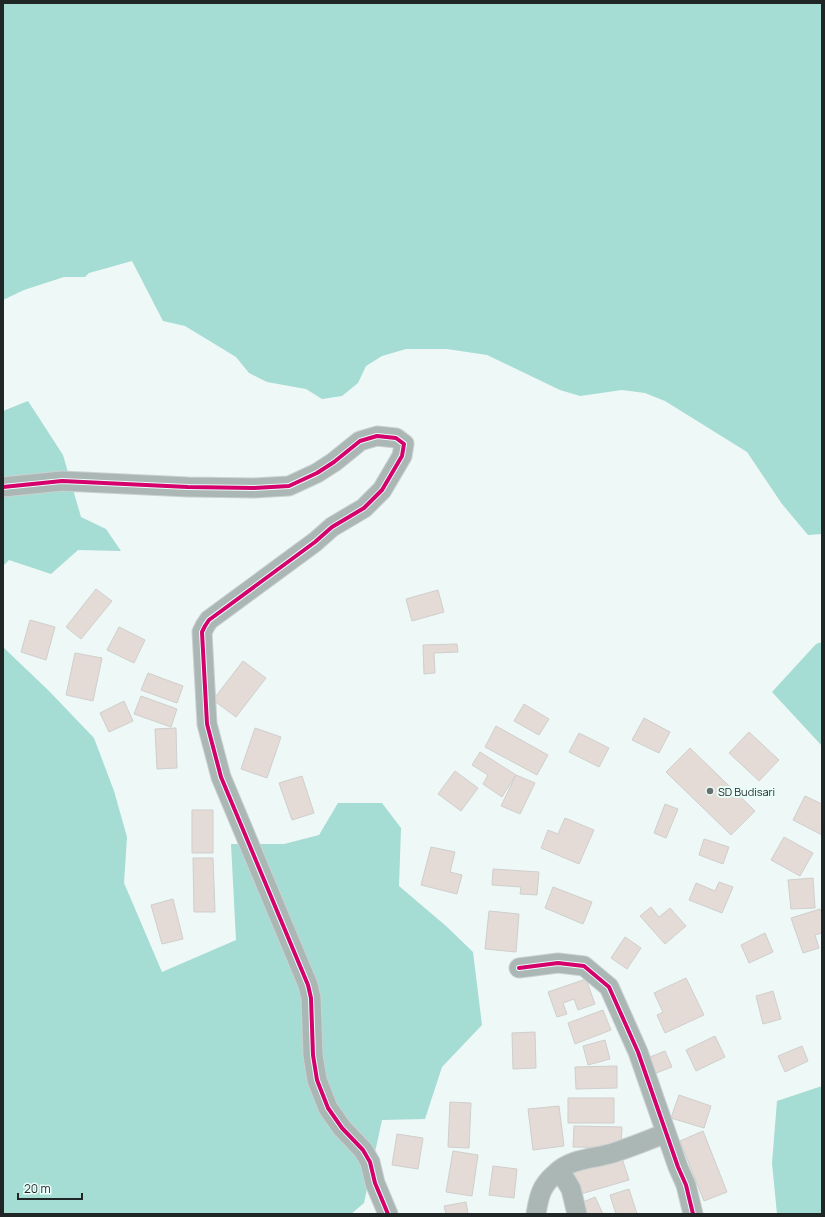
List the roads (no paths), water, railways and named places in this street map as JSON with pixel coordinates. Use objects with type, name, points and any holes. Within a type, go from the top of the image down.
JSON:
[{"type":"street","points":[[3,487],[62,481],[175,487],[254,488],[289,486],[318,473],[360,441],[377,436],[396,438],[404,444],[402,456],[382,490],[364,508],[332,527],[315,542],[209,620],[202,632],[207,724],[221,777],[308,985],[312,998],[313,1055],[317,1080],[328,1108],[342,1128],[363,1150],[370,1162],[375,1183],[388,1214]]},
{"type":"street","points":[[519,968],[558,963],[584,966],[609,987],[638,1052],[678,1167],[686,1185],[692,1214]]},
{"type":"street","points":[[536,1214],[539,1195],[546,1182],[561,1168],[574,1162],[612,1153],[666,1133]]},
{"type":"street","points":[[555,1174],[565,1179],[571,1189],[577,1214]]},
{"type":"place","name":"SD Budisari","points":[[710,791]]}]
